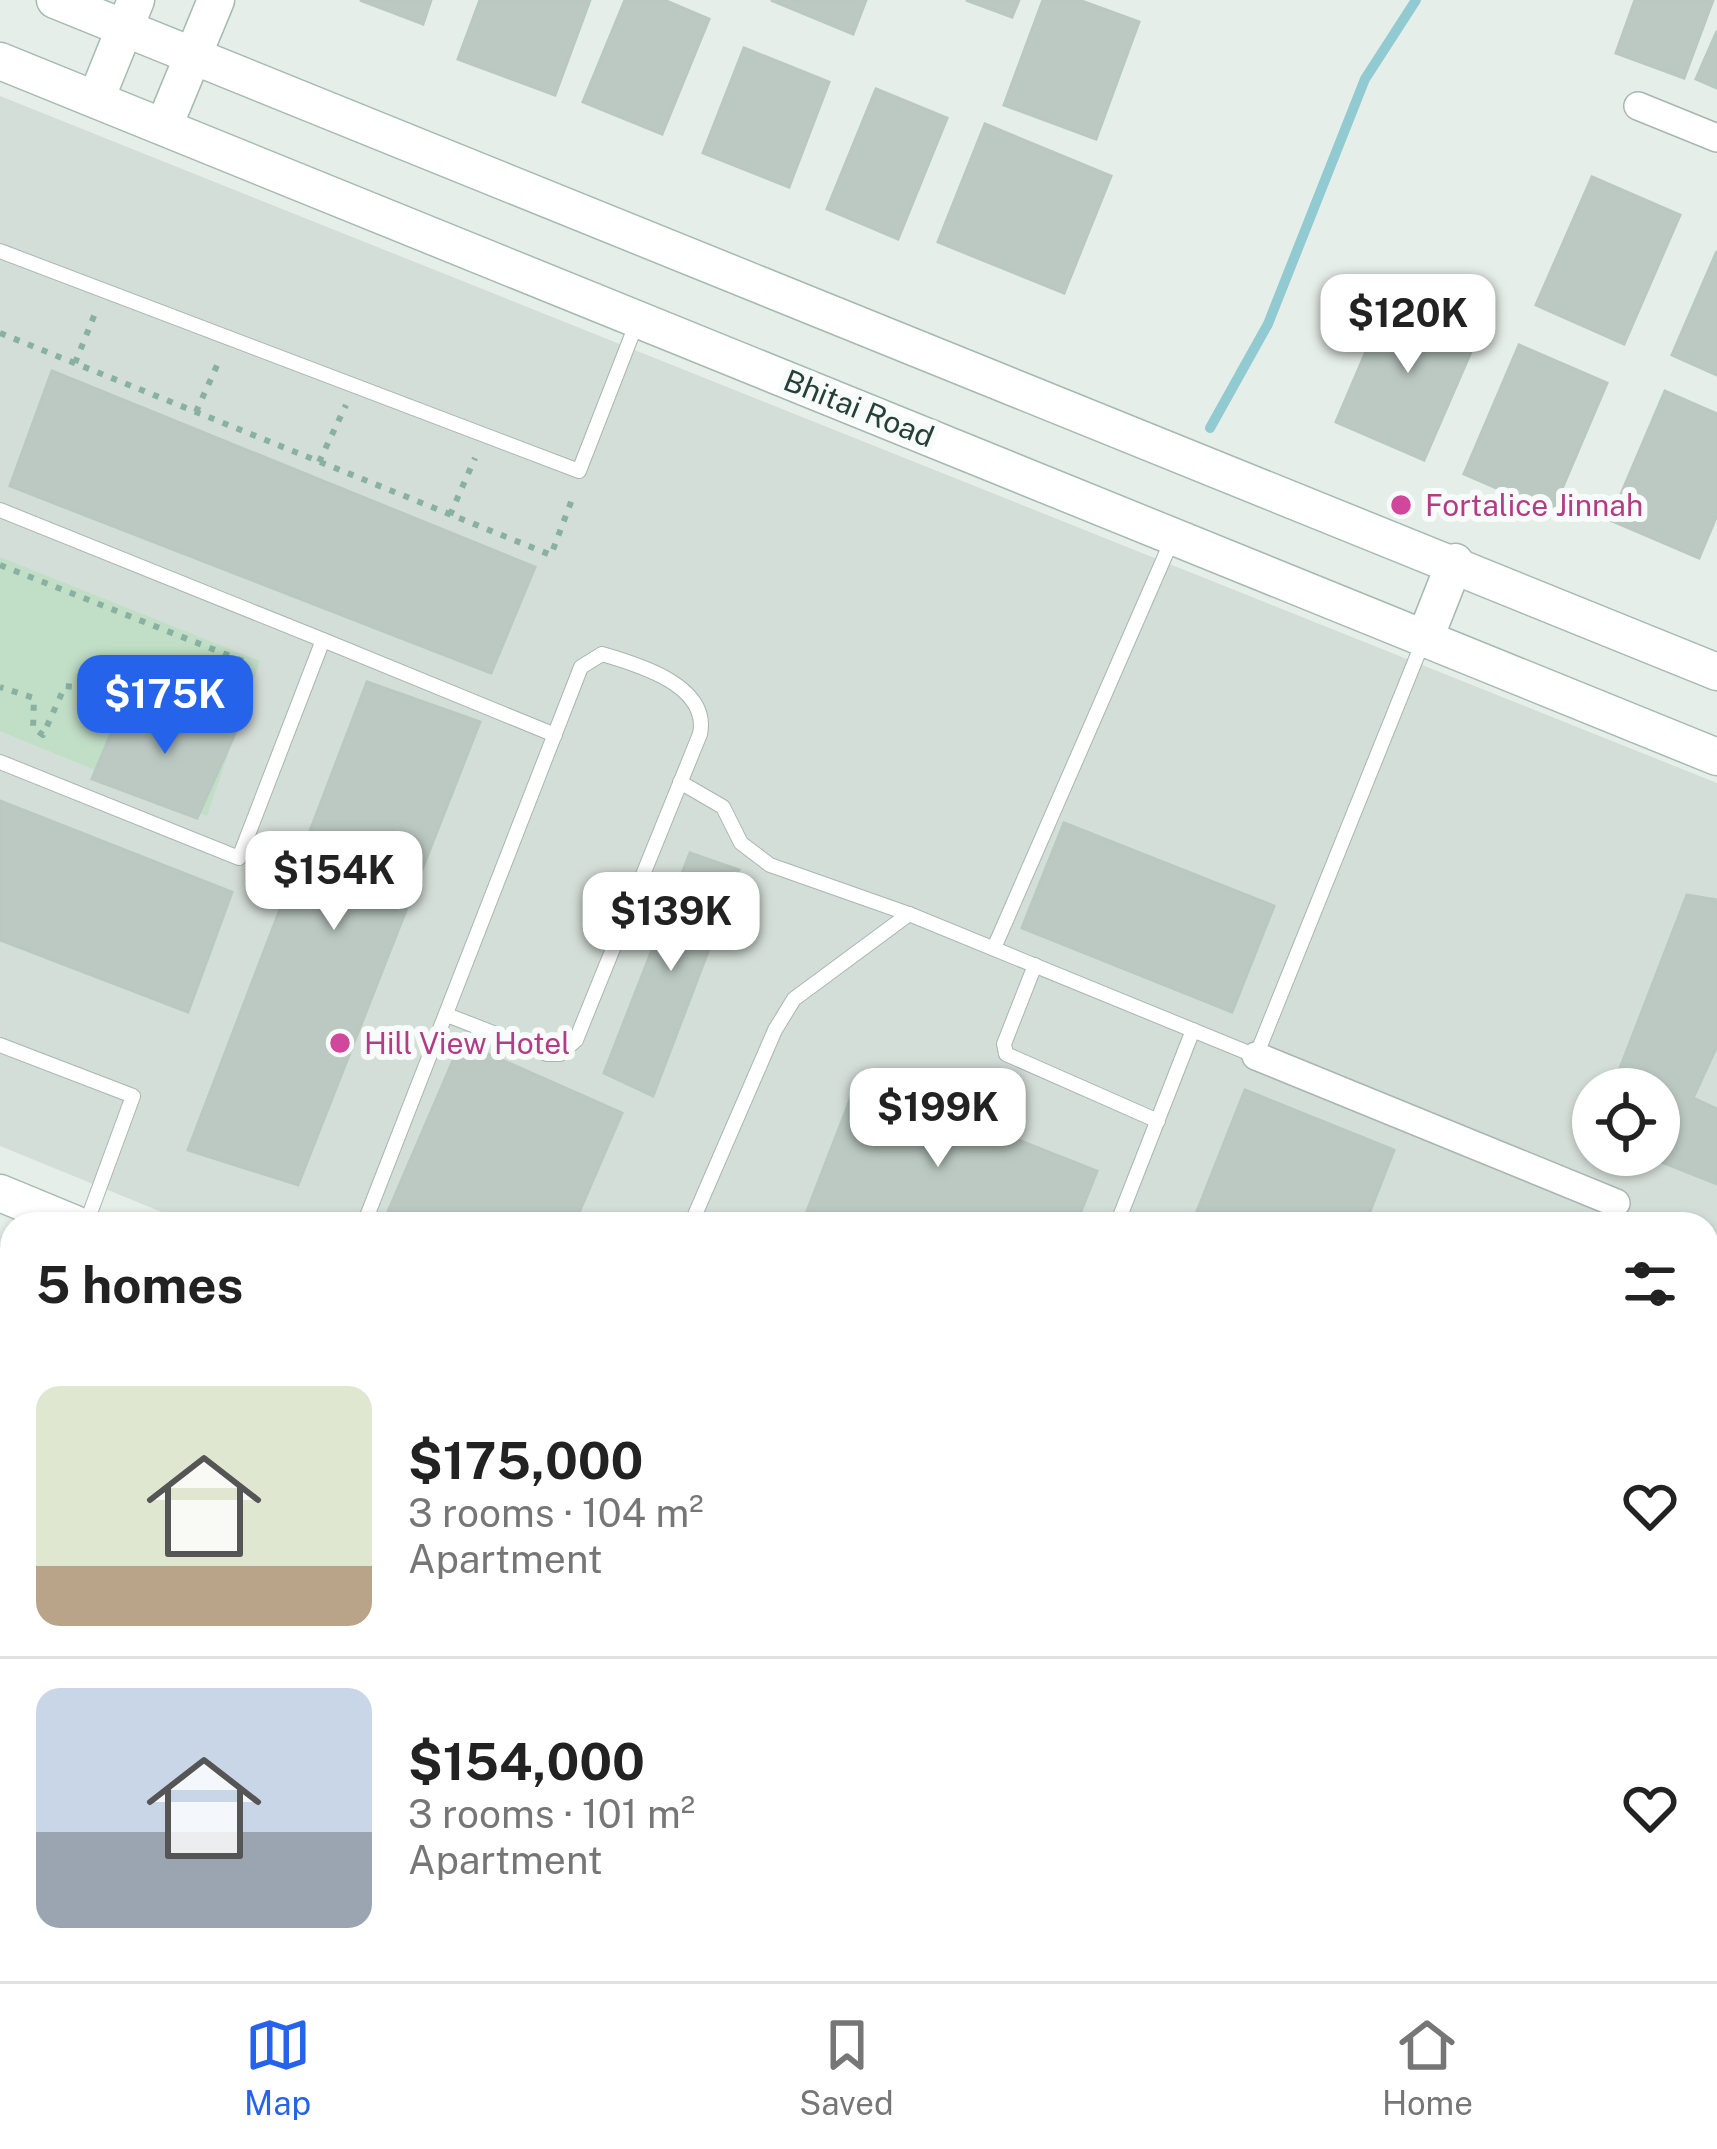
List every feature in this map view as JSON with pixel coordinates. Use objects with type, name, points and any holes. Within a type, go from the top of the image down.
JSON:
[{"type":"street","points":[[55,0],[130,14],[194,57],[1455,562],[1717,672]]},
{"type":"street","points":[[164,126],[216,0]]},
{"type":"street","points":[[96,99],[130,14]]},
{"type":"street","name":"Bhitai Road","points":[[0,61],[1717,757]]},
{"type":"street","points":[[1638,106],[1717,138]]},
{"type":"street","points":[[1425,638],[1455,562]]},
{"type":"street","points":[[1256,1056],[1607,1212]]},
{"type":"street","points":[[0,1193],[46,1212]]},
{"type":"lane","points":[[0,251],[579,471],[586,463],[638,318]]},
{"type":"lane","points":[[0,510],[555,735]]},
{"type":"lane","points":[[994,948],[1174,536]]},
{"type":"lane","points":[[680,782],[722,807],[741,843],[770,865],[909,914],[1256,1056],[1425,638]]},
{"type":"lane","points":[[0,762],[239,858],[323,640]]},
{"type":"lane","points":[[369,1212],[581,667],[593,655],[610,656],[688,691],[698,702],[703,720],[570,1047],[547,1054],[447,1015]]},
{"type":"lane","points":[[696,1212],[775,1030],[794,999],[909,914]]},
{"type":"lane","points":[[1035,965],[1004,1044],[1006,1054],[1158,1121]]},
{"type":"lane","points":[[1122,1212],[1193,1030]]},
{"type":"lane","points":[[0,1045],[133,1096],[90,1212]]},
{"type":"path","points":[[75,363],[104,291]]},
{"type":"path","points":[[0,333],[551,555],[586,463]]},
{"type":"path","points":[[196,412],[229,339]]},
{"type":"path","points":[[319,462],[354,387]]},
{"type":"path","points":[[449,515],[484,437]]},
{"type":"path","points":[[0,565],[243,661],[231,703],[65,686],[43,735],[32,728],[34,698],[0,687]]},
{"type":"shaded area","points":[[0,96],[1717,783],[1717,1212],[162,1212],[0,1146]]},
{"type":"green space","points":[[0,557],[260,661],[207,816],[0,731]]},
{"type":"building","points":[[360,0],[431,0],[423,24]]},
{"type":"building","points":[[480,0],[590,0],[555,95],[458,59]]},
{"type":"building","points":[[625,0],[664,0],[709,19],[662,134],[583,102]]},
{"type":"building","points":[[771,0],[866,0],[853,34]]},
{"type":"building","points":[[966,0],[1019,0],[1012,17]]},
{"type":"building","points":[[1043,0],[1079,0],[1139,22],[1096,139],[1004,105]]},
{"type":"building","points":[[1635,0],[1713,0],[1684,78],[1616,53]]},
{"type":"building","points":[[1717,31],[1717,88],[1696,79]]},
{"type":"building","points":[[744,48],[829,82],[789,187],[703,153]]},
{"type":"building","points":[[876,89],[947,118],[898,239],[827,209]]},
{"type":"building","points":[[985,124],[1111,176],[1064,293],[938,242]]},
{"type":"building","points":[[1592,177],[1680,215],[1624,344],[1536,305]]},
{"type":"building","points":[[1717,251],[1717,375],[1672,355]]},
{"type":"building","points":[[1391,293],[1480,331],[1424,460],[1336,422]]},
{"type":"building","points":[[1519,345],[1607,383],[1552,512],[1464,474]]},
{"type":"building","points":[[52,371],[535,567],[491,673],[10,486]]},
{"type":"building","points":[[1665,391],[1717,414],[1717,515],[1699,558],[1610,520]]},
{"type":"building","points":[[367,682],[480,722],[298,1185],[188,1150]]},
{"type":"building","points":[[111,708],[241,720],[197,818],[92,779],[112,731]]},
{"type":"building","points":[[0,801],[232,892],[188,1012],[0,940]]},
{"type":"building","points":[[1064,823],[1274,906],[1232,1012],[1022,928]]},
{"type":"building","points":[[690,853],[739,870],[653,1096],[604,1073]]},
{"type":"building","points":[[1687,895],[1717,900],[1717,1046],[1693,1098],[1717,1109],[1717,1184],[1680,1169],[1680,1068],[1620,1068]]},
{"type":"building","points":[[461,1042],[622,1113],[579,1212],[388,1212]]},
{"type":"building","points":[[859,1077],[1097,1171],[1081,1212],[807,1212]]},
{"type":"building","points":[[1245,1090],[1394,1150],[1370,1212],[1197,1212]]},
{"type":"waterway","points":[[1210,428],[1268,324],[1365,79],[1416,0]]},
{"type":"place","name":"Fortalice Jinnah","points":[[1401,505]]},
{"type":"place","name":"Hill View Hotel","points":[[340,1043]]}]
